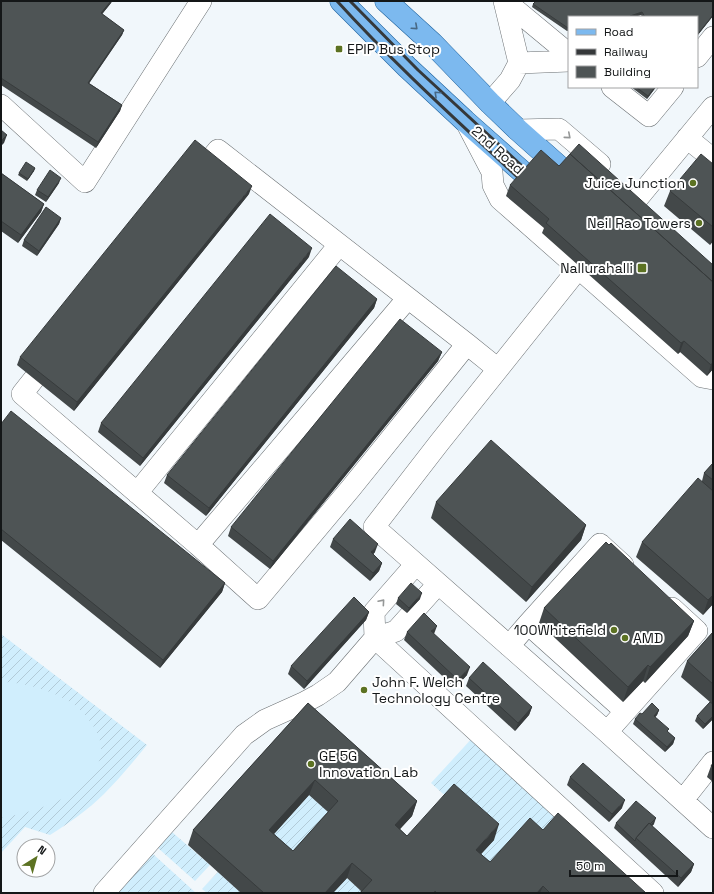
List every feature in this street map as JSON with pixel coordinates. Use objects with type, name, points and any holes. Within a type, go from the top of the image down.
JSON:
[{"type":"main road","name":"2nd Road","points":[[340,1],[553,206]]},
{"type":"main road","name":"2nd Road","points":[[386,1],[432,43],[518,130],[574,181]]},
{"type":"street","points":[[1,105],[85,182],[201,1]]},
{"type":"street","points":[[490,103],[510,80],[519,63],[504,1]]},
{"type":"street","points":[[504,1],[568,53]]},
{"type":"street","points":[[698,56],[713,37]]},
{"type":"street","points":[[519,63],[568,61]]},
{"type":"street","points":[[613,88],[650,116],[672,88]]},
{"type":"street","points":[[518,130],[559,128],[632,193],[687,138],[713,107]]},
{"type":"street","points":[[465,121],[492,172],[493,185],[500,199],[702,377],[713,379]]},
{"type":"street","points":[[687,138],[712,157]]},
{"type":"street","points":[[480,149],[553,206]]},
{"type":"street","points":[[183,193],[218,150],[498,369]]},
{"type":"street","points":[[137,493],[339,245]]},
{"type":"street","points":[[578,269],[374,527],[607,732],[713,828]]},
{"type":"street","points":[[198,545],[408,298]]},
{"type":"street","points":[[66,339],[22,394],[198,545],[258,599],[351,488],[467,344]]},
{"type":"street","points":[[509,646],[600,544],[634,575]]},
{"type":"street","points":[[416,564],[374,612],[375,638],[653,893]]},
{"type":"street","points":[[104,893],[244,735],[265,720],[305,702],[337,682],[375,638],[396,631],[438,584]]},
{"type":"street","points":[[607,732],[697,631],[657,595]]},
{"type":"street","points":[[528,624],[625,711]]},
{"type":"street","points":[[683,800],[713,762]]},
{"type":"shaded area","points":[[1,634],[147,745],[110,788],[78,816],[50,835],[25,827],[1,853]]},
{"type":"shaded area","points":[[1,682],[10,682],[48,691],[73,704],[83,712],[96,730],[101,743],[101,753],[98,765],[89,779],[71,794],[48,805],[24,813],[1,818]]},
{"type":"shaded area","points":[[475,735],[559,813],[533,841],[485,878],[471,865],[494,840],[431,783]]},
{"type":"shaded area","points":[[309,795],[333,816],[287,866],[264,845]]},
{"type":"shaded area","points":[[172,832],[210,865],[195,881],[158,848]]},
{"type":"shaded area","points":[[153,854],[196,893],[117,893]]},
{"type":"shaded area","points":[[218,872],[241,893],[207,893],[202,889]]},
{"type":"shaded area","points":[[347,878],[363,893],[333,893]]},
{"type":"building","points":[[1,1],[111,1],[101,13],[124,30],[88,83],[122,105],[98,142],[1,78]]},
{"type":"building","points":[[536,1],[713,1],[713,15],[698,34],[698,16],[644,16],[642,12],[630,16],[568,16],[568,28],[533,4]]},
{"type":"building","points":[[637,88],[654,88],[648,96]]},
{"type":"building","points":[[1,130],[7,135],[1,141]]},
{"type":"building","points":[[195,140],[252,186],[77,402],[20,357]]},
{"type":"building","points":[[579,144],[713,265],[713,282],[570,154]]},
{"type":"building","points":[[541,150],[559,166],[570,154],[713,282],[713,362],[711,365],[684,341],[681,343],[546,223],[549,219],[510,185]]},
{"type":"building","points":[[701,154],[713,164],[713,227],[670,191]]},
{"type":"building","points":[[26,162],[35,168],[28,179],[19,173]]},
{"type":"building","points":[[50,170],[61,178],[48,197],[37,190]]},
{"type":"building","points":[[1,173],[44,204],[21,235],[1,221]]},
{"type":"building","points":[[46,207],[61,218],[39,251],[24,240]]},
{"type":"building","points":[[270,214],[312,248],[143,458],[101,423]]},
{"type":"building","points":[[336,266],[377,299],[209,508],[167,475]]},
{"type":"building","points":[[400,319],[442,352],[273,561],[231,527]]},
{"type":"building","points":[[11,411],[225,583],[163,660],[1,529],[1,424]]},
{"type":"building","name":"100Whitefield","points":[[491,440],[586,525],[532,587],[436,502]]},
{"type":"building","points":[[713,463],[713,480],[704,473]]},
{"type":"building","points":[[698,478],[713,491],[713,595],[708,600],[642,542]]},
{"type":"building","points":[[350,519],[378,544],[371,552],[382,563],[373,573],[333,539]]},
{"type":"building","name":"100Whitefield","points":[[606,542],[609,545],[611,543],[694,621],[650,667],[648,665],[628,687],[544,608]]},
{"type":"building","points":[[411,583],[422,593],[409,608],[398,598]]},
{"type":"building","points":[[354,597],[369,612],[307,681],[291,666]]},
{"type":"building","points":[[424,613],[437,626],[431,631],[470,667],[458,680],[407,632]]},
{"type":"building","points":[[713,632],[713,684],[687,661]]},
{"type":"building","points":[[483,662],[532,707],[518,723],[469,678]]},
{"type":"building","points":[[710,702],[713,704],[713,716],[705,724],[697,716]]},
{"type":"building","points":[[308,703],[417,801],[395,825],[407,836],[454,784],[499,824],[476,850],[490,862],[530,818],[543,830],[558,813],[646,893],[550,893],[543,886],[537,893],[437,893],[435,891],[434,893],[360,893],[372,880],[352,863],[325,893],[264,893],[193,830]],"holes":[[[315,780],[338,801],[293,851],[269,830]]]},
{"type":"building","points":[[652,703],[659,710],[654,716],[669,729],[667,731],[675,738],[667,747],[635,719]]},
{"type":"building","points":[[583,763],[625,800],[612,814],[570,777]]},
{"type":"building","points":[[636,801],[656,818],[650,824],[649,823],[635,841],[616,823]]},
{"type":"building","points":[[649,823],[694,864],[681,878],[636,838]]},
{"type":"railway","points":[[337,1],[406,72],[526,185]]},
{"type":"railway","points":[[350,1],[418,70],[533,176]]},
{"type":"place","name":"EPIP Bus Stop","points":[[339,49]]},
{"type":"place","name":"Juice Junction","points":[[693,183]]},
{"type":"place","name":"Neil Rao Towers","points":[[699,223]]},
{"type":"place","name":"Nallurahalli","points":[[642,268]]},
{"type":"place","name":"100Whitefield","points":[[614,630]]},
{"type":"place","name":"AMD","points":[[625,638]]},
{"type":"place","name":"John F. Welch Technology Centre","points":[[364,690]]},
{"type":"place","name":"GE 5G Innovation Lab","points":[[311,764]]}]
